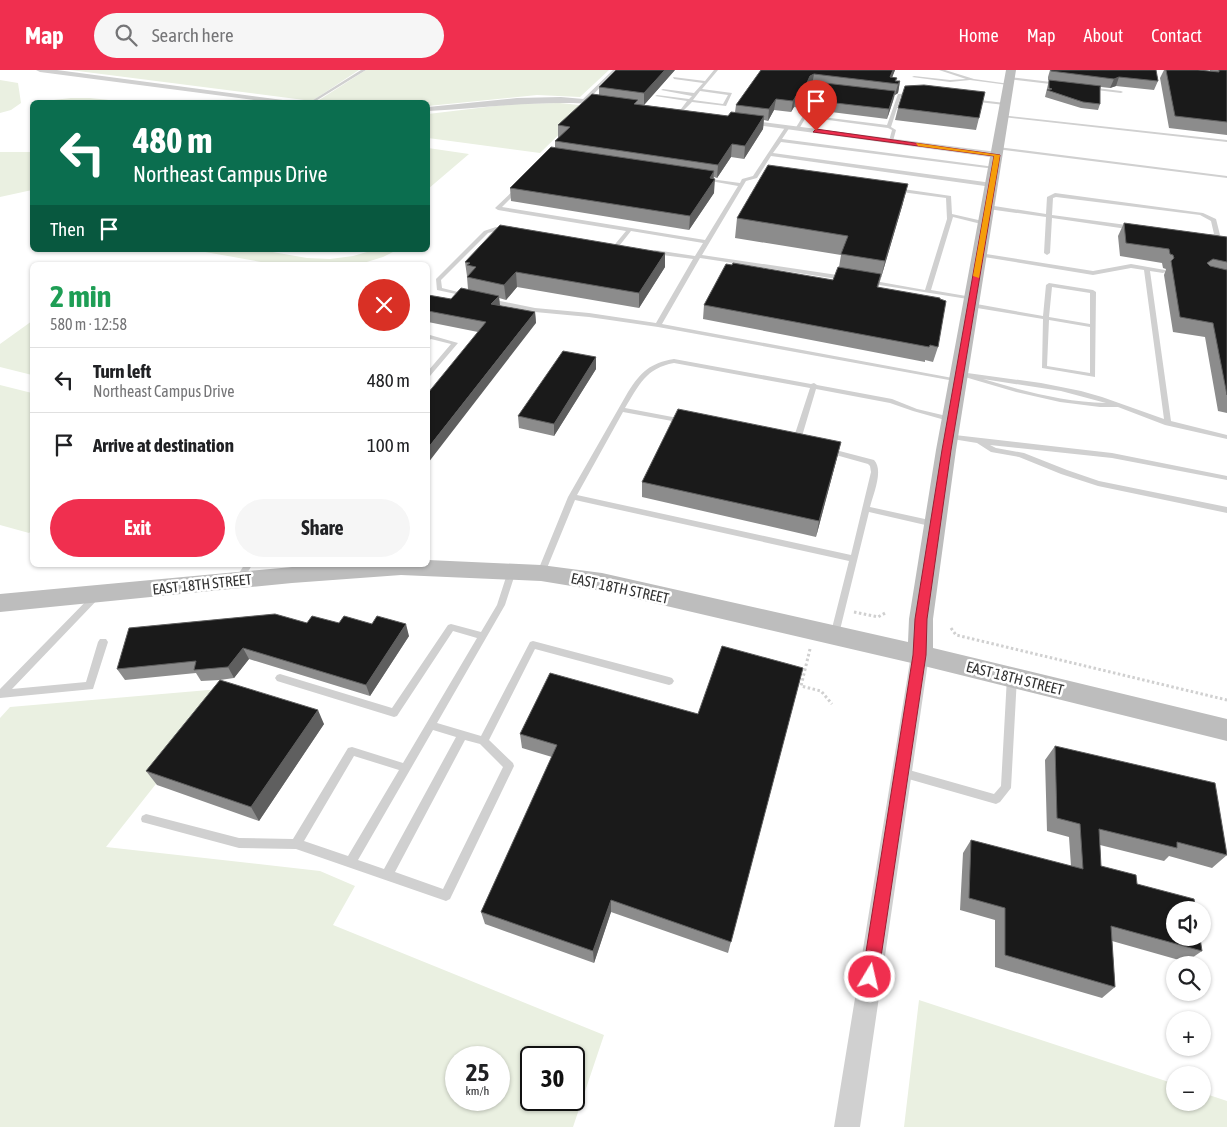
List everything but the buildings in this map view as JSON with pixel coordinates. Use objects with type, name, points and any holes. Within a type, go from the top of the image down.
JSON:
[{"type":"street","points":[[40,70],[268,100]]},
{"type":"street","points":[[847,1127],[920,655],[921,619],[950,428],[1009,78]]},
{"type":"street","points":[[430,109],[522,100],[584,100],[613,104]]},
{"type":"street","points":[[671,112],[690,114]]},
{"type":"street","points":[[729,120],[997,157]]},
{"type":"street","name":"EAST 18TH STREET","points":[[0,603],[98,594],[243,573],[401,567],[541,573],[602,582],[825,633],[1227,730]]},
{"type":"lane","points":[[315,100],[364,70]]},
{"type":"lane","points":[[584,100],[615,70]]},
{"type":"lane","points":[[680,113],[716,70]]},
{"type":"lane","points":[[941,70],[974,80]]},
{"type":"lane","points":[[914,77],[950,81],[1009,78],[1065,85]]},
{"type":"lane","points":[[674,78],[706,82]]},
{"type":"lane","points":[[1084,87],[1121,92]]},
{"type":"lane","points":[[831,90],[812,88],[800,113],[805,116],[889,127],[894,130],[891,141]]},
{"type":"lane","points":[[663,90],[696,95]]},
{"type":"lane","points":[[657,96],[724,105],[732,94],[700,90]]},
{"type":"lane","points":[[889,127],[898,95],[921,94]]},
{"type":"lane","points":[[888,97],[897,98]]},
{"type":"lane","points":[[968,99],[1004,110],[1227,141]]},
{"type":"lane","points":[[658,325],[744,180],[755,177],[780,140],[805,116]]},
{"type":"lane","points":[[780,140],[1227,177]]},
{"type":"lane","points":[[770,154],[992,185]]},
{"type":"lane","points":[[760,171],[769,172]]},
{"type":"lane","points":[[694,178],[741,185]]},
{"type":"lane","points":[[524,182],[498,208],[706,242]]},
{"type":"lane","points":[[892,189],[948,197],[950,215],[928,291]]},
{"type":"lane","points":[[1047,253],[1050,197],[1055,195],[1201,214],[1214,220],[1217,235],[1202,237]]},
{"type":"lane","points":[[988,207],[1145,229]]},
{"type":"lane","points":[[950,215],[986,223]]},
{"type":"lane","points":[[471,297],[439,289],[438,280],[486,232],[496,229],[514,232]]},
{"type":"lane","points":[[614,249],[629,230]]},
{"type":"lane","points":[[606,248],[623,250]]},
{"type":"lane","points":[[647,252],[698,257],[851,280]]},
{"type":"lane","points":[[980,255],[1093,273],[1131,266],[1164,271]]},
{"type":"lane","points":[[1147,269],[1168,423]]},
{"type":"lane","points":[[861,281],[928,291],[1046,318],[1092,326]]},
{"type":"lane","points":[[1049,285],[1092,292],[1093,376],[1044,367],[1046,318],[1049,285]]},
{"type":"lane","points":[[480,299],[535,310],[589,314],[658,325],[959,378],[1098,406],[1119,405],[1168,423],[1227,437]]},
{"type":"lane","points":[[430,337],[456,343],[430,373]]},
{"type":"lane","points":[[541,573],[572,497],[621,409],[643,374],[662,362],[688,363],[892,401],[915,410],[994,450],[1021,455],[1098,483],[1227,510]]},
{"type":"lane","points":[[787,442],[800,444],[814,385]]},
{"type":"lane","points":[[621,409],[689,423]]},
{"type":"lane","points":[[981,443],[996,442],[1021,447],[1097,453],[1227,478]]},
{"type":"lane","points":[[816,448],[863,458],[874,465],[875,472],[842,609],[825,633]]},
{"type":"lane","points":[[572,497],[854,559]]},
{"type":"lane","points":[[866,509],[936,524]]},
{"type":"lane","points":[[351,862],[501,605],[512,571]]},
{"type":"lane","points":[[0,694],[73,622],[98,594]]},
{"type":"lane","points":[[280,678],[394,713],[451,627],[483,636]]},
{"type":"lane","points":[[0,694],[90,686],[103,642]]},
{"type":"lane","points":[[483,741],[533,645],[669,681]]},
{"type":"lane","points":[[902,773],[996,799],[1006,788],[1012,677]]},
{"type":"lane","points":[[146,819],[239,843],[296,844],[446,896],[509,766],[483,741],[431,725]]},
{"type":"lane","points":[[387,875],[462,735]]},
{"type":"lane","points":[[296,844],[352,751],[406,768]]},
{"type":"path","points":[[842,609],[878,617],[887,612]]},
{"type":"path","points":[[951,628],[956,636],[1227,700]]},
{"type":"path","points":[[825,633],[801,686],[821,691],[832,704]]},
{"type":"green space","points":[[70,70],[359,70],[314,100]]},
{"type":"green space","points":[[366,70],[609,70],[580,97],[537,95],[430,106],[430,100],[319,100]]},
{"type":"green space","points":[[0,80],[18,83],[21,103],[11,110],[0,113]]},
{"type":"green space","points":[[90,98],[109,100],[54,100]]},
{"type":"green space","points":[[560,103],[588,106],[540,153],[430,138],[430,114],[513,104]]},
{"type":"green space","points":[[430,148],[469,154],[430,187]]},
{"type":"green space","points":[[0,152],[30,152],[30,190],[0,197]]},
{"type":"green space","points":[[205,252],[272,252],[307,258],[330,259],[367,252],[393,252],[367,262],[261,262]]},
{"type":"green space","points":[[30,322],[30,374],[0,367],[0,344]]},
{"type":"green space","points":[[0,385],[30,392],[30,532],[0,525]]},
{"type":"green space","points":[[232,688],[106,847],[320,871],[355,886],[333,925],[604,1035],[585,1091],[585,1046],[520,1046],[520,1111],[578,1111],[573,1127],[0,1127],[0,718],[10,707]]},
{"type":"green space","points":[[919,1000],[1166,1081],[1166,1111],[1211,1111],[1211,1096],[1227,1101],[1227,1127],[904,1127]]},
{"type":"slow traffic","points":[[918,144],[997,155],[976,276]]},
{"type":"route","points":[[816,131],[997,155],[946,450],[921,619],[920,655],[870,977]]}]
